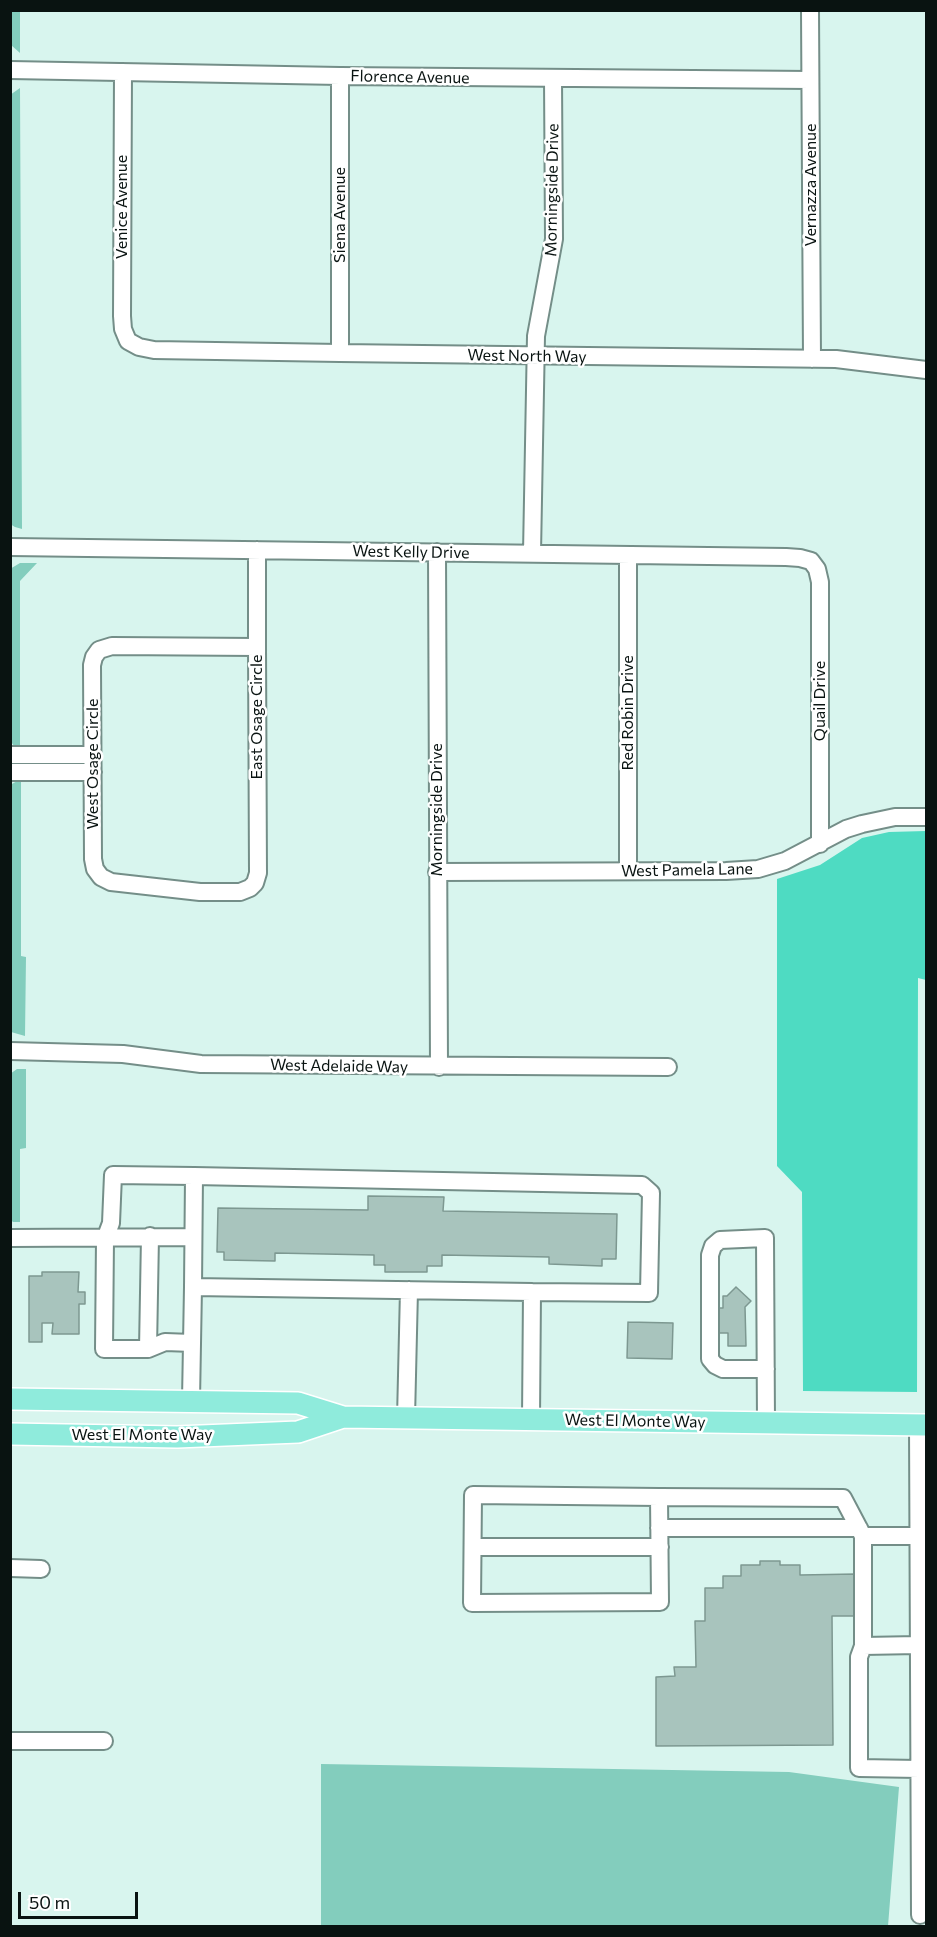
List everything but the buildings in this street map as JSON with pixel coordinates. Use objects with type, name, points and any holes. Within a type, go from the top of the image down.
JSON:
[{"type":"main road","name":"West El Monte Way","points":[[10,1399],[298,1403],[344,1417],[922,1425]]},
{"type":"main road","name":"West El Monte Way","points":[[10,1434],[177,1437],[298,1432],[344,1417]]},
{"type":"street","name":"Vernazza Avenue","points":[[810,10],[812,358]]},
{"type":"street","name":"Florence Avenue","points":[[10,70],[340,76],[810,80]]},
{"type":"street","name":"Venice Avenue","points":[[123,72],[122,316],[123,329],[128,341]]},
{"type":"street","name":"Siena Avenue","points":[[340,76],[340,353]]},
{"type":"street","name":"Morningside Drive","points":[[532,553],[538,316],[548,277],[554,239],[553,78]]},
{"type":"street","name":"West North Way","points":[[128,341],[154,350],[536,357],[836,358],[927,370]]},
{"type":"street","name":"West Kelly Drive","points":[[10,547],[532,553],[800,558],[811,561]]},
{"type":"street","name":"East Osage Circle","points":[[101,877],[111,882],[200,892],[240,892],[255,883],[258,873],[257,550]]},
{"type":"street","name":"Morningside Drive","points":[[437,552],[439,1067]]},
{"type":"street","name":"Red Robin Drive","points":[[628,555],[628,871]]},
{"type":"street","name":"Quail Drive","points":[[811,561],[817,569],[820,582],[820,843]]},
{"type":"street","name":"West Osage Circle","points":[[101,877],[93,859],[92,665],[94,657],[99,650],[112,646],[257,647]]},
{"type":"street","points":[[10,755],[93,755]]},
{"type":"street","points":[[10,772],[93,772]]},
{"type":"street","name":"West Pamela Lane","points":[[437,872],[758,869],[785,861],[846,829],[895,817],[927,817]]},
{"type":"street","name":"West Adelaide Way","points":[[10,1051],[123,1054],[201,1064],[668,1067]]},
{"type":"street","points":[[192,1343],[165,1342],[148,1349],[104,1349],[105,1239],[111,1223],[113,1175],[642,1185],[651,1193],[649,1293],[193,1287]]},
{"type":"street","points":[[191,1400],[194,1176]]},
{"type":"street","points":[[148,1349],[150,1236]]},
{"type":"street","points":[[10,1238],[193,1237]]},
{"type":"street","points":[[766,1369],[723,1369],[710,1359],[710,1255],[713,1246],[720,1240],[765,1238],[766,1369],[766,1423]]},
{"type":"street","points":[[406,1418],[409,1290]]},
{"type":"street","points":[[531,1419],[532,1292]]},
{"type":"street","points":[[920,1915],[923,1820],[919,1769],[923,1727],[918,1646],[922,1425]]},
{"type":"street","points":[[659,1497],[660,1602],[472,1603],[473,1495],[843,1498],[861,1532],[863,1646],[859,1657],[859,1768],[919,1769]]},
{"type":"street","points":[[659,1528],[861,1532],[921,1542]]},
{"type":"street","points":[[473,1547],[660,1547]]},
{"type":"street","points":[[10,1568],[41,1569]]},
{"type":"street","points":[[863,1646],[918,1646]]},
{"type":"street","points":[[10,1742],[104,1741]]},
{"type":"shaded area","points":[[10,11],[20,11],[20,53],[11,45]]},
{"type":"shaded area","points":[[20,88],[22,529],[10,524],[10,95]]},
{"type":"shaded area","points":[[20,563],[37,563],[20,581],[20,749],[11,742],[10,569]]},
{"type":"shaded area","points":[[21,779],[21,956],[26,957],[25,1036],[11,1032],[10,785]]},
{"type":"shaded area","points":[[926,831],[926,980],[918,978],[917,1392],[803,1391],[802,1192],[777,1166],[777,879],[820,865],[862,838],[889,832]]},
{"type":"shaded area","points":[[17,1069],[26,1069],[26,1148],[20,1149],[20,1222],[13,1222],[10,1219],[10,1074]]},
{"type":"shaded area","points":[[321,1764],[789,1772],[899,1787],[888,1926],[321,1926]]}]
